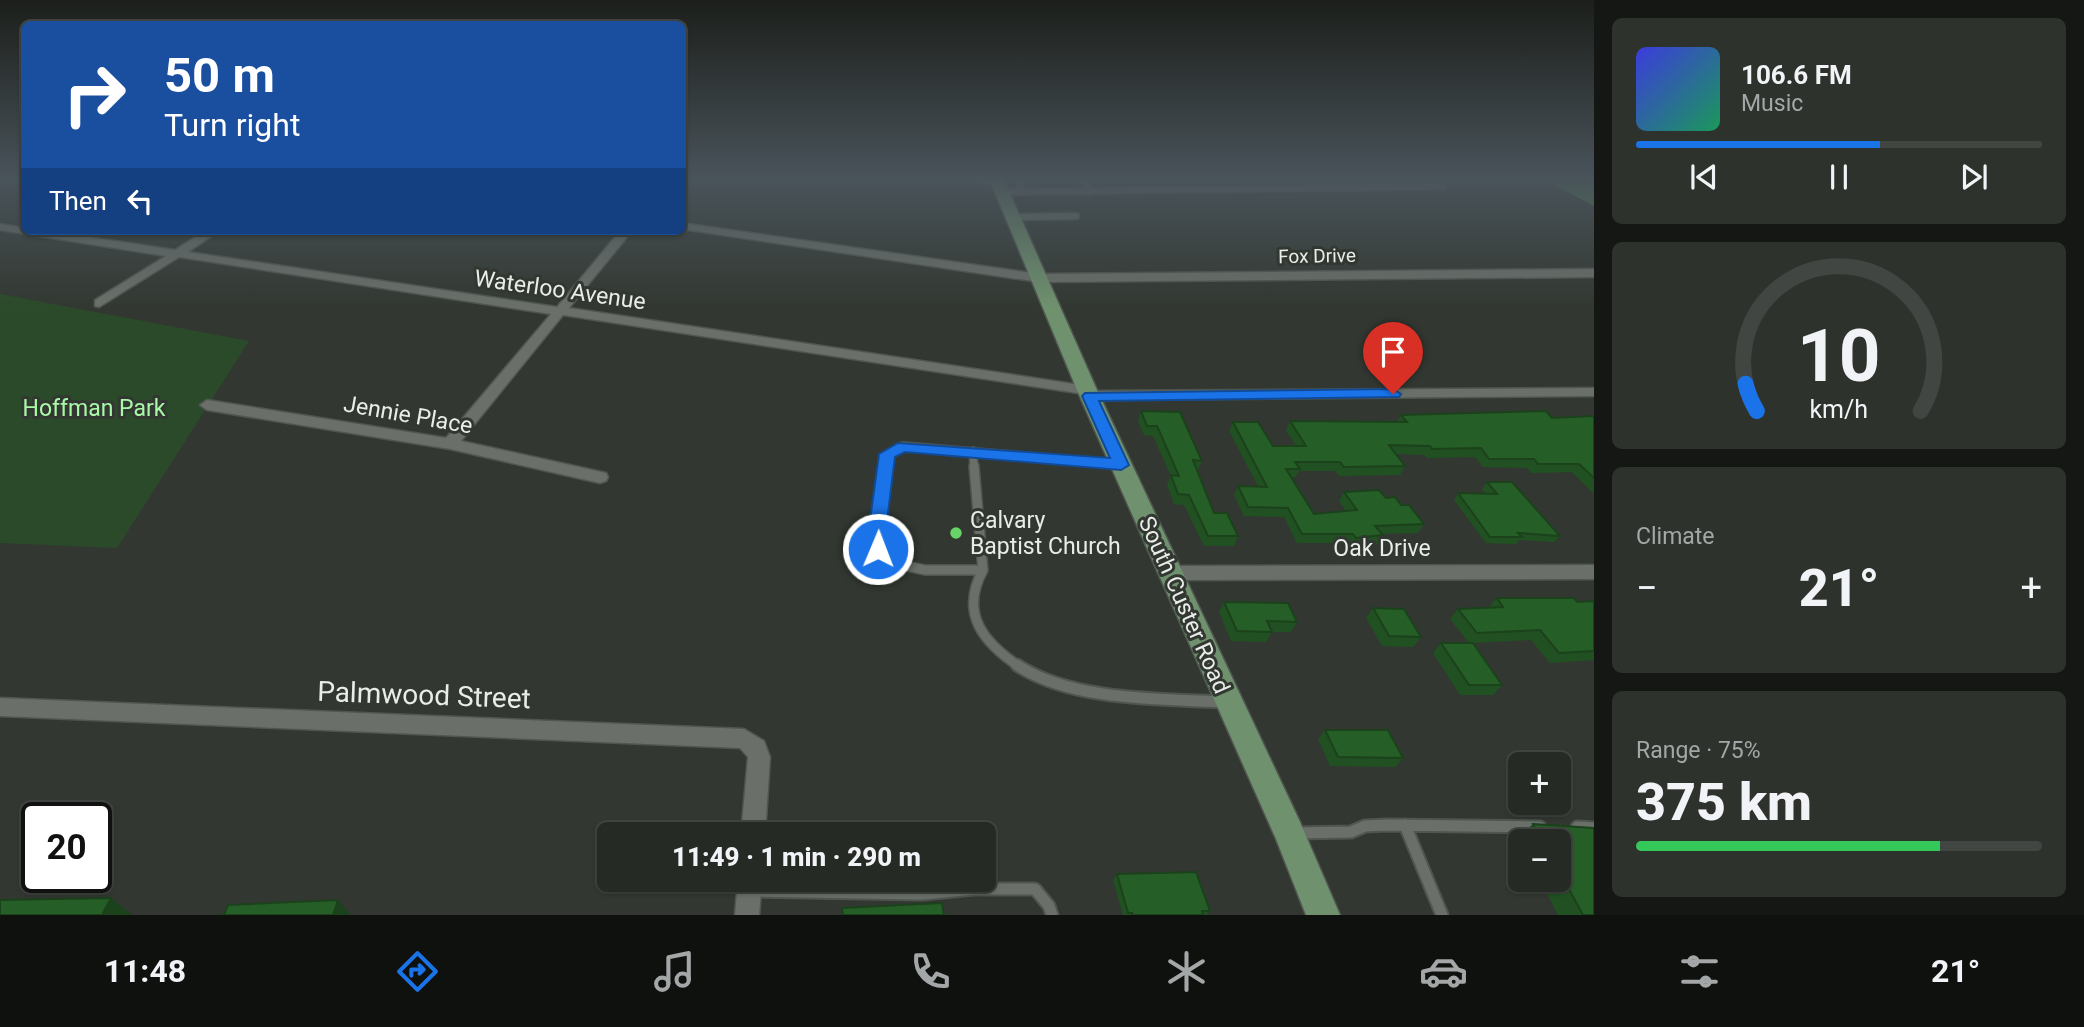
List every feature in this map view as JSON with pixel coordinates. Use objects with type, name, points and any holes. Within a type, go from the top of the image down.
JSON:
[{"type":"main road","name":"South Custer Road","points":[[1015,221],[1088,393],[1289,833],[1323,915]]},
{"type":"street","name":"Waterloo Avenue","points":[[0,227],[21,230]]},
{"type":"street","name":"Fox Drive","points":[[686,227],[1040,278],[1594,273]]},
{"type":"street","name":"Waterloo Avenue","points":[[50,235],[1088,393],[1594,392]]},
{"type":"street","points":[[99,303],[207,235]]},
{"type":"street","points":[[450,444],[623,235]]},
{"type":"street","name":"Jennie Place","points":[[207,405],[450,444],[600,477]]},
{"type":"street","name":"Oak Drive","points":[[1170,573],[1594,572]]},
{"type":"street","name":"Palmwood Street","points":[[0,707],[744,739],[756,748],[759,757],[755,822]]},
{"type":"lane","points":[[983,569],[925,570],[888,562],[878,549],[879,513],[887,454],[903,446],[1121,465]]},
{"type":"lane","points":[[973,451],[983,569],[974,583],[973,617],[986,641],[1009,663],[1052,682],[1126,695],[1228,702]]},
{"type":"lane","points":[[1289,833],[1351,832],[1365,826],[1405,825],[1550,827]]},
{"type":"lane","points":[[1405,825],[1442,915]]},
{"type":"lane","points":[[1563,827],[1594,828]]},
{"type":"lane","points":[[749,896],[922,894],[997,888],[1035,889],[1049,906],[1052,915]]},
{"type":"green space","name":"Hoffman Park","points":[[0,294],[249,341],[117,548],[0,543]]},
{"type":"building","points":[[1141,411],[1180,412],[1202,461],[1193,460],[1214,513],[1227,513],[1238,536],[1208,536],[1189,495],[1178,494],[1171,475],[1179,476],[1157,426],[1147,426]]},
{"type":"building","points":[[1546,411],[1552,418],[1594,416],[1594,478],[1579,464],[1538,464],[1534,459],[1489,459],[1481,448],[1432,449],[1430,446],[1389,445],[1405,466],[1344,467],[1340,462],[1295,462],[1300,469],[1286,469],[1314,514],[1357,510],[1344,492],[1379,490],[1386,498],[1395,497],[1401,505],[1409,505],[1424,524],[1375,526],[1383,535],[1356,538],[1353,534],[1302,534],[1288,508],[1248,507],[1238,486],[1267,487],[1233,422],[1258,422],[1273,446],[1306,446],[1290,421],[1407,422],[1401,415]]},
{"type":"building","points":[[1487,482],[1512,482],[1560,536],[1518,533],[1522,537],[1490,537],[1458,493],[1497,494]]},
{"type":"building","points":[[1497,598],[1574,598],[1577,602],[1594,601],[1594,651],[1559,653],[1540,630],[1477,633],[1458,609],[1503,607]]},
{"type":"building","points":[[1224,602],[1288,603],[1297,622],[1267,621],[1272,632],[1237,631]]},
{"type":"building","points":[[1373,608],[1404,609],[1421,637],[1389,636]]},
{"type":"building","points":[[1441,643],[1473,643],[1502,685],[1469,685]]},
{"type":"building","points":[[1325,730],[1388,730],[1403,758],[1338,757]]},
{"type":"building","points":[[1533,824],[1594,828],[1594,915],[1583,915],[1570,892],[1571,829],[1536,829]]},
{"type":"building","points":[[1196,872],[1210,911],[1202,911],[1203,915],[1128,913],[1117,874]]},
{"type":"building","points":[[111,898],[102,915],[0,915],[0,900]]},
{"type":"building","points":[[338,900],[333,915],[224,915],[228,905]]},
{"type":"building","points":[[942,903],[944,915],[843,915],[842,908]]},
{"type":"place","name":"Calvary Baptist Church","points":[[956,533]]},
{"type":"route","points":[[878,549],[879,513],[887,454],[903,446],[1121,465],[1090,396],[1393,394]]}]
